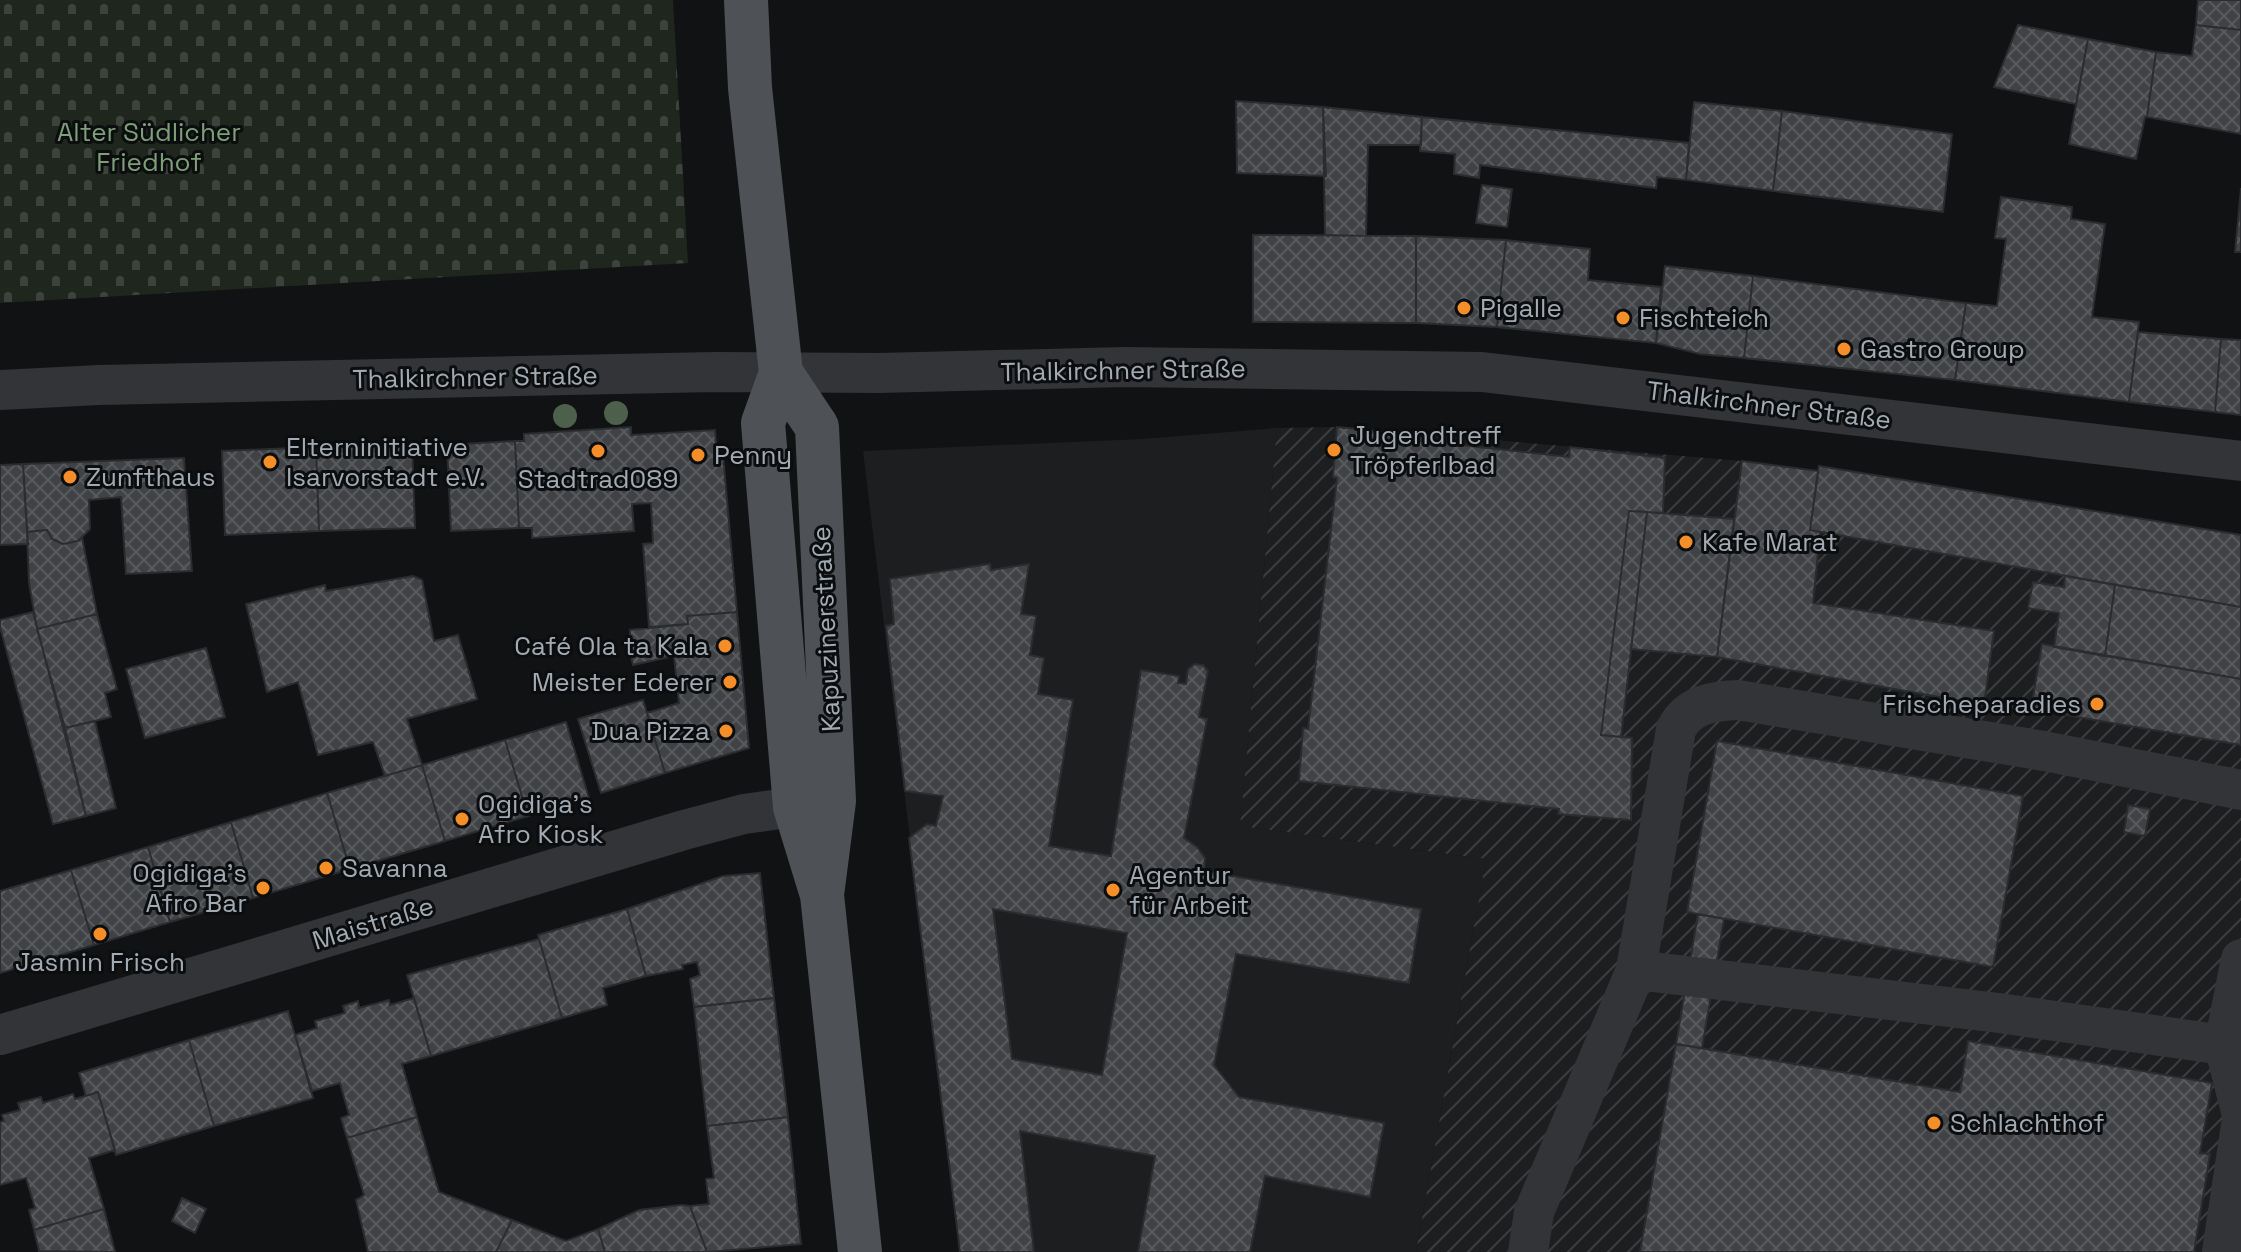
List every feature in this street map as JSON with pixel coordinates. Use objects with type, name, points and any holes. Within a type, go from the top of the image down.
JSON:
[{"type":"main road","name":"Kapuzinerstraße","points":[[746,0],[750,88],[781,373],[763,423],[795,807],[822,895],[860,1252]]},
{"type":"main road","name":"Kapuzinerstraße","points":[[781,373],[817,427],[834,801],[822,895]]},
{"type":"street","name":"Thalkirchner Straße","points":[[0,390],[99,385],[1124,367],[1482,372],[2241,461]]},
{"type":"street","points":[[1528,1252],[1534,1212],[1636,970],[1676,729],[1681,719],[1702,705],[1738,700],[2044,751],[2241,790]]},
{"type":"street","name":"Maistraße","points":[[0,1035],[684,830],[744,814],[795,807]]},
{"type":"street","points":[[2241,959],[2224,1045],[2241,1111]]},
{"type":"street","points":[[1636,970],[1999,1013],[2224,1045]]},
{"type":"street","points":[[2222,1252],[2241,1125]]},
{"type":"shaded area","points":[[1337,427],[1742,461],[1817,471],[1819,466],[2241,535],[2241,1252],[1416,1252],[1486,859],[1240,826],[1277,428]]},
{"type":"shaded area","points":[[1277,428],[1240,826],[1486,859],[1416,1252],[960,1252],[863,451],[1142,439]]},
{"type":"green space","name":"Alter Südlicher Friedhof","points":[[0,0],[673,0],[688,263],[0,303]]},
{"type":"building","points":[[2198,0],[2241,0],[2241,30],[2196,25]]},
{"type":"building","points":[[2018,25],[2088,39],[2076,104],[1994,87]]},
{"type":"building","points":[[2196,25],[2241,30],[2241,134],[2147,117],[2156,52],[2192,56]]},
{"type":"building","points":[[2088,39],[2156,52],[2147,117],[2136,159],[2069,144]]},
{"type":"building","points":[[1236,101],[1323,107],[1326,176],[1237,173]]},
{"type":"building","points":[[1694,102],[1782,111],[1773,191],[1686,180]]},
{"type":"building","points":[[1323,107],[1422,117],[1421,145],[1368,145],[1366,236],[1325,235]]},
{"type":"building","points":[[1782,111],[1952,134],[1943,212],[1773,191]]},
{"type":"building","points":[[1422,117],[1689,143],[1686,180],[1657,177],[1656,188],[1480,165],[1479,178],[1454,174],[1455,154],[1420,151]]},
{"type":"building","points":[[1482,185],[1512,189],[1507,227],[1476,223]]},
{"type":"building","points":[[2241,188],[2241,252],[2235,252]]},
{"type":"building","points":[[2001,197],[2072,207],[2071,219],[2105,224],[2092,317],[2139,322],[2129,402],[1955,380],[1966,303],[1997,306],[2006,239],[1995,238]]},
{"type":"building","points":[[1253,235],[1416,236],[1416,323],[1253,322]]},
{"type":"building","points":[[1416,236],[1506,240],[1497,327],[1416,323]]},
{"type":"building","points":[[1506,240],[1590,249],[1588,280],[1661,287],[1656,343],[1497,327]]},
{"type":"building","points":[[1665,266],[1753,276],[1744,358],[1700,354],[1656,343]]},
{"type":"building","points":[[1753,276],[1966,303],[1955,380],[1744,358]]},
{"type":"building","points":[[2138,332],[2221,339],[2215,412],[2129,402]]},
{"type":"building","points":[[2221,339],[2241,340],[2241,415],[2215,412]]},
{"type":"building","points":[[631,427],[631,435],[715,430],[717,456],[723,455],[737,612],[687,616],[688,624],[649,627],[643,544],[653,543],[651,503],[632,504],[634,531],[532,538],[532,528],[519,528],[515,441],[524,441],[524,434]]},
{"type":"building","points":[[1337,427],[1407,434],[1407,439],[1569,457],[1570,447],[1665,458],[1663,513],[1629,511],[1601,735],[1632,738],[1631,820],[1558,814],[1559,809],[1299,781],[1303,728],[1308,729],[1337,478],[1333,477]]},
{"type":"building","points":[[515,441],[519,528],[451,531],[447,445]]},
{"type":"building","points":[[412,443],[415,528],[319,531],[316,447]]},
{"type":"building","points":[[316,447],[319,531],[225,535],[222,451]]},
{"type":"building","points":[[184,458],[192,571],[126,574],[121,497],[89,500],[90,529],[78,541],[63,544],[52,539],[47,530],[27,532],[23,464]]},
{"type":"building","points":[[1742,461],[1818,471],[1810,530],[1820,532],[1813,603],[1994,631],[1984,705],[1717,657]]},
{"type":"building","points":[[23,464],[28,544],[0,545],[0,465]]},
{"type":"building","points":[[1819,466],[2241,535],[2241,607],[1810,530]]},
{"type":"building","points":[[1629,511],[1647,512],[1621,737],[1601,735]]},
{"type":"building","points":[[1647,512],[1734,519],[1717,657],[1631,649]]},
{"type":"building","points":[[47,530],[52,539],[63,544],[82,537],[97,614],[37,629],[29,583],[27,532]]},
{"type":"building","name":"Agentur für Arbeit","points":[[990,564],[991,570],[1029,564],[1021,614],[1036,616],[1030,655],[1044,658],[1038,694],[1073,700],[1049,846],[1111,856],[1141,670],[1179,676],[1178,683],[1186,684],[1188,669],[1195,664],[1203,665],[1208,671],[1199,717],[1207,719],[1184,838],[1197,847],[1205,858],[1204,871],[1421,909],[1409,983],[1236,954],[1214,1065],[1239,1097],[1384,1123],[1370,1197],[1265,1176],[1250,1252],[1138,1252],[1155,1156],[1020,1131],[1034,1252],[960,1252],[909,838],[927,824],[936,826],[943,796],[905,791],[886,626],[894,624],[890,579]],"holes":[[[993,909],[1127,933],[1102,1075],[1012,1059]]]},
{"type":"building","points":[[413,576],[422,580],[434,641],[458,635],[477,699],[407,719],[422,765],[385,776],[373,742],[318,755],[298,682],[267,692],[246,604],[325,585],[326,591]]},
{"type":"building","points":[[2065,576],[2115,585],[2105,656],[2054,647],[2059,613],[2028,608],[2033,582],[2064,587]]},
{"type":"building","points":[[2115,585],[2241,607],[2241,679],[2105,656]]},
{"type":"building","points":[[33,612],[86,816],[53,824],[0,627],[0,620]]},
{"type":"building","points":[[737,612],[749,748],[665,773],[647,713],[679,703],[674,656],[633,665],[627,638],[630,630],[688,624],[687,616]]},
{"type":"building","points":[[97,614],[117,689],[105,693],[111,717],[65,728],[37,629]]},
{"type":"building","points":[[2042,644],[2241,679],[2241,745],[2031,709]]},
{"type":"building","points":[[206,648],[225,717],[145,738],[126,669]]},
{"type":"building","points":[[643,700],[665,773],[601,793],[578,719]]},
{"type":"building","points":[[95,721],[116,808],[86,816],[65,728]]},
{"type":"building","points":[[566,722],[589,798],[528,816],[505,740]]},
{"type":"building","points":[[505,740],[528,816],[445,841],[422,765]]},
{"type":"building","points":[[1717,741],[2023,796],[1993,967],[1687,912]]},
{"type":"building","points":[[422,765],[445,841],[350,869],[327,793]]},
{"type":"building","points":[[327,793],[350,869],[253,898],[231,822]]},
{"type":"building","points":[[2128,805],[2150,809],[2145,836],[2124,832]]},
{"type":"building","points":[[231,822],[253,898],[170,922],[148,847]]},
{"type":"building","points":[[148,847],[170,922],[94,945],[71,870]]},
{"type":"building","points":[[71,870],[94,945],[0,973],[0,891]]},
{"type":"building","points":[[760,873],[774,998],[694,1007],[690,979],[700,975],[697,962],[682,965],[683,969],[646,976],[627,909],[723,876]]},
{"type":"building","points":[[627,909],[646,976],[603,988],[607,1005],[562,1018],[538,935]]},
{"type":"building","points":[[1698,914],[1724,919],[1702,1048],[1676,1044]]},
{"type":"building","points":[[539,939],[562,1018],[431,1056],[407,975]]},
{"type":"building","points":[[414,998],[431,1056],[402,1064],[417,1117],[347,1138],[341,1118],[349,1115],[340,1083],[312,1091],[295,1035],[317,1028],[315,1021],[345,1013],[343,1006],[358,1001],[359,1008],[389,1000],[390,1005]]},
{"type":"building","points":[[774,998],[788,1117],[707,1126],[694,1007]]},
{"type":"building","points":[[288,1011],[313,1098],[214,1126],[189,1040]]},
{"type":"building","points":[[189,1040],[214,1126],[116,1155],[98,1092],[86,1096],[79,1073]]},
{"type":"building","name":"Schlachthof","points":[[1968,1041],[2212,1083],[2200,1153],[2210,1154],[2194,1252],[1640,1252],[1676,1044],[1960,1092]]},
{"type":"building","points":[[98,1092],[115,1150],[89,1158],[104,1209],[34,1230],[29,1210],[35,1208],[26,1178],[0,1185],[2,1115],[20,1110],[18,1103],[41,1097],[43,1103],[73,1094],[75,1099]]},
{"type":"building","points":[[417,1117],[439,1192],[512,1220],[496,1252],[368,1252],[356,1200],[364,1195],[347,1138]]},
{"type":"building","points":[[788,1117],[801,1244],[707,1252],[690,1206],[709,1204],[706,1179],[714,1178],[707,1126]]},
{"type":"building","points":[[182,1198],[206,1209],[195,1233],[172,1221]]},
{"type":"building","points":[[690,1206],[707,1252],[605,1252],[598,1229],[639,1210]]},
{"type":"building","points":[[104,1209],[115,1252],[39,1251],[34,1230]]},
{"type":"building","points":[[512,1220],[566,1241],[598,1229],[605,1252],[496,1252]]},
{"type":"place","name":"Pigalle","points":[[1464,308]]},
{"type":"place","name":"Fischteich","points":[[1623,318]]},
{"type":"place","name":"Gastro Group","points":[[1844,349]]},
{"type":"place","name":"Jugendtreff Tröpferlbad","points":[[1334,450]]},
{"type":"place","name":"Stadtrad089","points":[[598,451]]},
{"type":"place","name":"Penny","points":[[698,455]]},
{"type":"place","name":"Elterninitiative Isarvorstadt e.V.","points":[[270,462]]},
{"type":"place","name":"Zunfthaus","points":[[70,477]]},
{"type":"place","name":"Kafe Marat","points":[[1686,542]]},
{"type":"place","name":"Café Ola ta Kala","points":[[725,646]]},
{"type":"place","name":"Meister Ederer","points":[[730,682]]},
{"type":"place","name":"Frischeparadies","points":[[2097,704]]},
{"type":"place","name":"Dua Pizza","points":[[726,731]]},
{"type":"place","name":"Ogidiga's Afro Kiosk","points":[[462,819]]},
{"type":"place","name":"Savanna","points":[[326,868]]},
{"type":"place","name":"Ogidiga's Afro Bar","points":[[263,888]]},
{"type":"place","name":"Agentur für Arbeit","points":[[1113,890]]},
{"type":"place","name":"Jasmin Frisch","points":[[100,934]]},
{"type":"place","name":"Schlachthof","points":[[1934,1123]]}]
